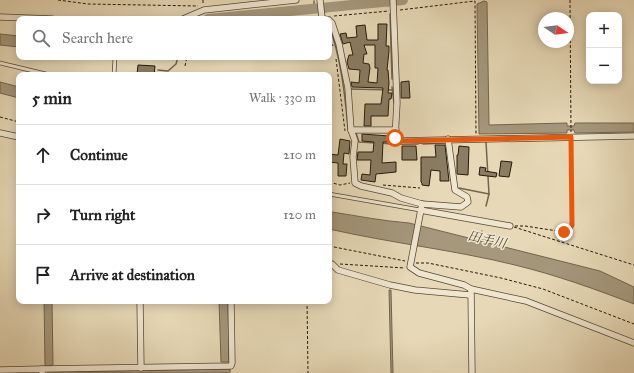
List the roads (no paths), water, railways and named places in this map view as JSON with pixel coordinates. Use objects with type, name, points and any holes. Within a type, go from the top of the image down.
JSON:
[{"type":"street","points":[[190,16],[204,10],[296,0]]},
{"type":"street","points":[[320,0],[324,16]]},
{"type":"street","points":[[394,0],[397,103],[395,138],[397,141],[476,138],[634,136]]},
{"type":"street","points":[[0,17],[16,18]]},
{"type":"street","points":[[332,23],[339,44],[348,88],[351,130],[355,141],[353,157],[356,183],[361,186],[392,193],[421,209],[510,226]]},
{"type":"street","points":[[351,130],[396,130]]},
{"type":"street","points":[[0,133],[16,137]]},
{"type":"street","points":[[421,209],[461,207],[468,202],[467,197],[455,190],[448,139]]},
{"type":"street","points":[[421,209],[411,262],[419,273],[471,288],[526,301],[634,343]]},
{"type":"street","points":[[332,264],[338,270],[390,285],[415,290],[470,295]]},
{"type":"street","points":[[471,288],[472,373]]},
{"type":"street","points":[[140,304],[141,368]]},
{"type":"street","points":[[0,370],[42,371],[231,366],[231,304]]},
{"type":"lane","points":[[114,72],[115,60]]},
{"type":"lane","points":[[0,63],[38,72]]},
{"type":"lane","points":[[332,194],[421,209]]},
{"type":"waterway","points":[[239,16],[403,0]]},
{"type":"waterway","points":[[314,1],[314,9]]},
{"type":"waterway","points":[[325,8],[326,12]]},
{"type":"waterway","points":[[390,14],[392,79]]},
{"type":"waterway","points":[[332,35],[342,77],[348,129]]},
{"type":"waterway","points":[[158,70],[168,71],[176,64],[177,60]]},
{"type":"waterway","points":[[392,87],[394,103]]},
{"type":"waterway","points":[[350,89],[392,90]]},
{"type":"waterway","points":[[356,133],[359,142],[376,143]]},
{"type":"waterway","points":[[486,142],[489,194],[486,206]]},
{"type":"waterway","points":[[382,143],[390,144]]},
{"type":"waterway","points":[[423,144],[446,143]]},
{"type":"waterway","points":[[396,144],[418,144]]},
{"type":"waterway","points":[[459,188],[489,194]]},
{"type":"waterway","name":"田手川","points":[[480,241],[482,231]]}]
